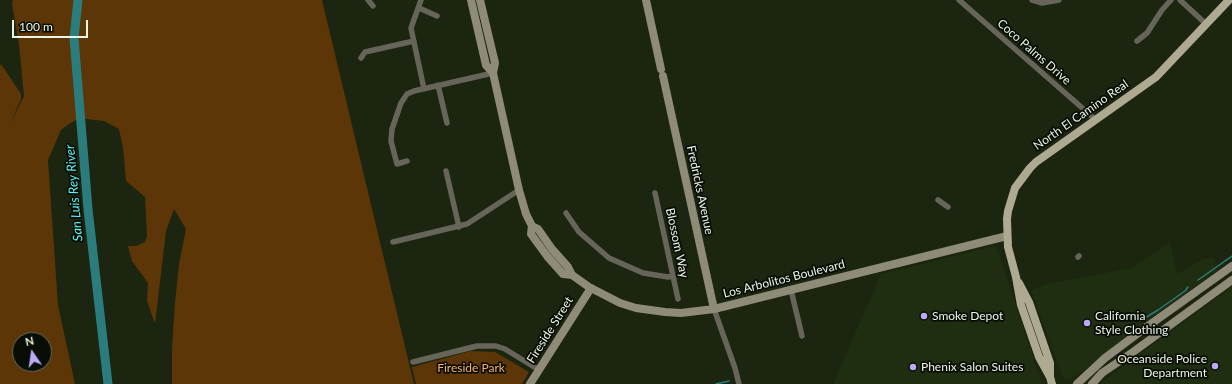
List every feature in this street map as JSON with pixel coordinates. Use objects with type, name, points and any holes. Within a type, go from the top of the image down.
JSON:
[{"type":"main road","name":"North El Camino Real","points":[[1051,381],[1039,357],[1020,306],[1016,277],[1008,247],[1008,211],[1015,188],[1030,168],[1156,77],[1229,0]]},
{"type":"main road","name":"North El Camino Real","points":[[1016,277],[1029,302],[1037,324],[1050,363],[1051,381]]},
{"type":"main road","points":[[1018,292],[1026,309],[1037,324]]},
{"type":"main road","points":[[1028,326],[1031,327],[1043,352],[1048,358]]},
{"type":"street","points":[[368,0],[373,6]]},
{"type":"street","points":[[421,0],[411,28],[424,89]]},
{"type":"street","name":"Los Arbolitos Boulevard","points":[[471,0],[486,65],[493,73]]},
{"type":"street","name":"Los Arbolitos Boulevard","points":[[480,0],[495,63],[493,73],[519,190],[526,214],[532,226],[538,229],[552,250],[568,267],[572,275],[591,288],[620,303],[636,308],[681,313],[714,308],[1007,236]]},
{"type":"street","name":"Fredricks Avenue","points":[[646,0],[714,308],[739,384]]},
{"type":"street","name":"Coco Palms Drive","points":[[959,0],[1096,120]]},
{"type":"street","points":[[1032,0],[1042,3],[1059,0]]},
{"type":"street","points":[[1137,40],[1147,33],[1162,10],[1171,0]]},
{"type":"street","points":[[1180,0],[1206,24]]},
{"type":"street","points":[[419,8],[437,16]]},
{"type":"street","points":[[361,58],[365,52],[414,41]]},
{"type":"street","points":[[406,161],[397,164],[391,141],[392,129],[401,102],[407,94],[414,90],[493,73]]},
{"type":"street","points":[[438,85],[447,123]]},
{"type":"street","points":[[446,171],[459,226]]},
{"type":"street","points":[[393,242],[467,224],[519,190]]},
{"type":"street","name":"Blossom Way","points":[[655,192],[678,299]]},
{"type":"street","points":[[938,200],[948,207]]},
{"type":"street","points":[[566,213],[579,232],[608,258],[642,272],[668,277],[673,276]]},
{"type":"street","points":[[1077,384],[1105,358],[1232,266]]},
{"type":"street","points":[[1092,384],[1102,373],[1232,280]]},
{"type":"street","name":"Fireside Street","points":[[530,384],[591,288]]},
{"type":"street","points":[[791,290],[802,336]]},
{"type":"street","points":[[414,362],[477,346],[496,346],[505,349],[539,370]]},
{"type":"shaded area","points":[[1170,242],[1177,274],[1203,259],[1214,258],[1217,271],[1077,375],[1069,380],[1063,378],[1031,290],[1047,284],[1131,268]]},
{"type":"shaded area","points":[[995,246],[998,251],[1042,384],[833,384],[881,274]]},
{"type":"shaded area","points":[[1232,287],[1232,384],[1101,384],[1103,381]]},
{"type":"green space","points":[[13,0],[322,0],[414,384],[172,384],[172,347],[175,303],[179,264],[186,229],[174,209],[166,231],[155,324],[147,301],[148,283],[132,261],[128,246],[136,246],[145,242],[147,236],[145,197],[126,181],[123,148],[119,129],[104,121],[86,119],[76,120],[61,130],[48,160],[58,305],[75,384],[0,384],[0,66],[1,64],[21,94],[21,99],[10,124],[24,96],[19,45],[12,4]]},
{"type":"green space","name":"Fireside Park","points":[[471,351],[495,352],[529,372],[522,384],[416,384],[412,367]]},
{"type":"waterway","name":"San Luis Rey River","points":[[78,0],[74,38],[88,209],[108,384]]},
{"type":"waterway","points":[[1198,280],[1232,256]]},
{"type":"waterway","points":[[1140,321],[1185,291],[1188,287]]},
{"type":"waterway","points":[[716,384],[729,381]]},
{"type":"place","name":"Smoke Depot","points":[[924,316]]},
{"type":"place","name":"California Style Clothing","points":[[1087,323]]},
{"type":"place","name":"Oceanside Police Department","points":[[1215,366]]},
{"type":"place","name":"Phenix Salon Suites","points":[[913,367]]}]
